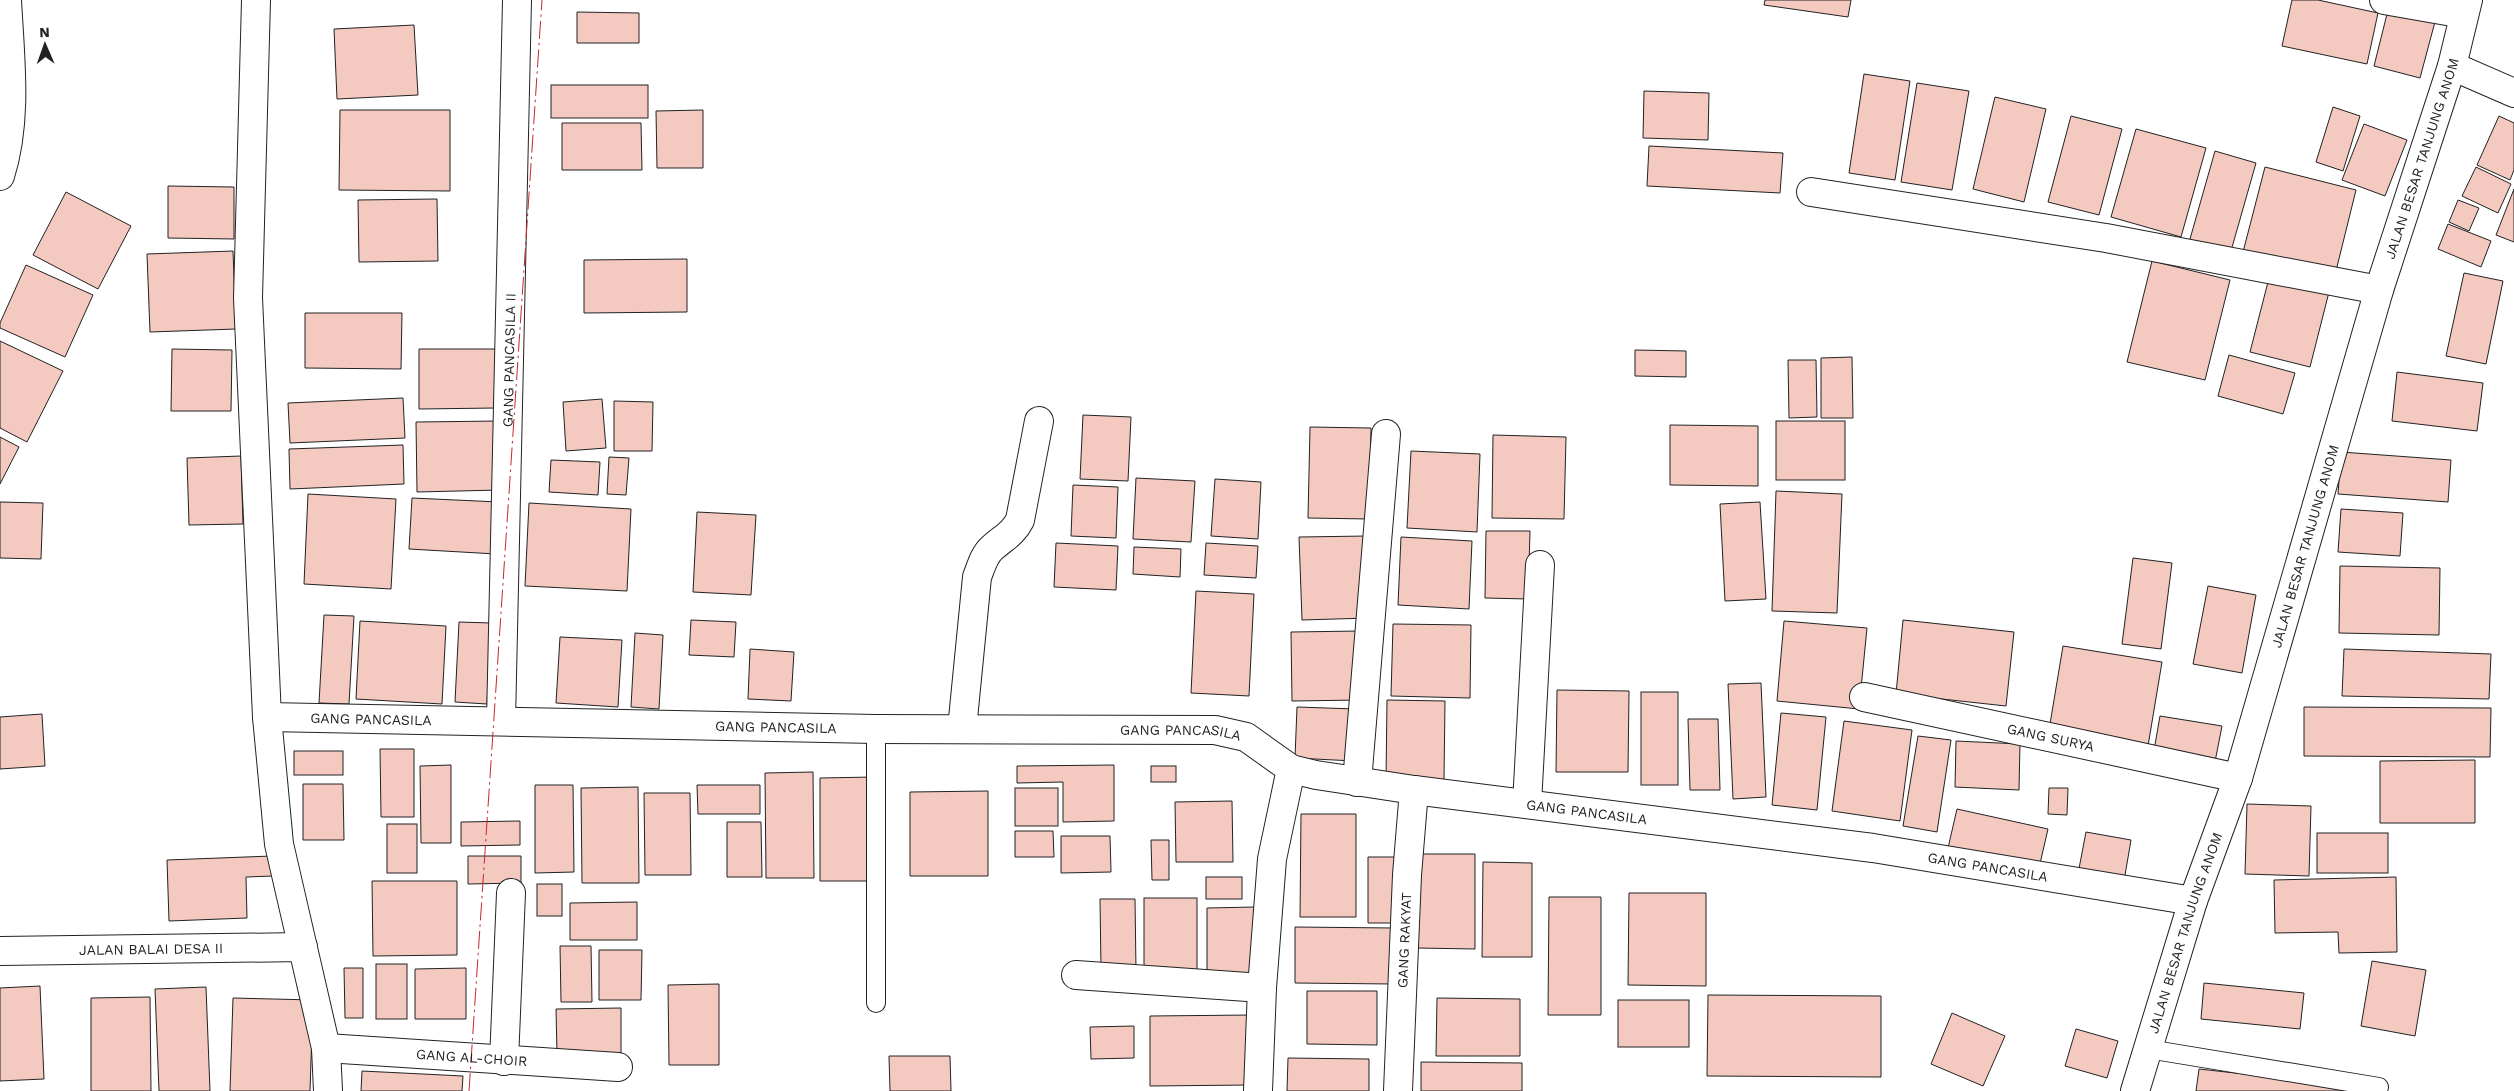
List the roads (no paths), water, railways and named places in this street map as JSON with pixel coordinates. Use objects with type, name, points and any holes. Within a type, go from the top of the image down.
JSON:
[{"type":"street","points":[[0,176],[5,162],[12,94],[7,0]]},
{"type":"street","points":[[256,0],[248,298],[267,717],[279,844],[326,1048],[328,1091]]},
{"type":"street","name":"GANG PANCASILA II","points":[[501,721],[517,0]]},
{"type":"street","points":[[2384,0],[2466,7]]},
{"type":"street","name":"JALAN BESAR TANJUNG ANOM","points":[[2135,1091],[2194,900],[2238,778],[2380,290],[2452,66],[2466,7]]},
{"type":"street","points":[[2452,66],[2514,94]]},
{"type":"street","points":[[1811,192],[2106,238],[2380,290]]},
{"type":"street","points":[[962,730],[977,577],[984,559],[991,549],[1014,532],[1020,520],[1039,420]]},
{"type":"street","points":[[1358,782],[1386,434]]},
{"type":"street","points":[[1527,804],[1540,565]]},
{"type":"street","name":"GANG SURYA","points":[[1864,697],[2238,778]]},
{"type":"street","name":"GANG PANCASILA","points":[[267,717],[876,729],[1216,730],[1246,737],[1291,769],[1358,782],[1874,848],[2194,900]]},
{"type":"street","points":[[1258,1091],[1262,988],[1272,860],[1291,769]]},
{"type":"street","name":"GANG RAKYAT","points":[[1398,1091],[1407,876],[1414,790]]},
{"type":"street","points":[[504,1061],[511,892]]},
{"type":"street","name":"JALAN BALAI DESA II","points":[[0,951],[303,947]]},
{"type":"street","points":[[1076,975],[1262,988]]},
{"type":"street","name":"GANG AL-CHOIR","points":[[326,1048],[504,1061],[618,1066]]},
{"type":"lane","points":[[876,729],[876,1003]]},
{"type":"lane","points":[[2148,1049],[2379,1087]]}]
